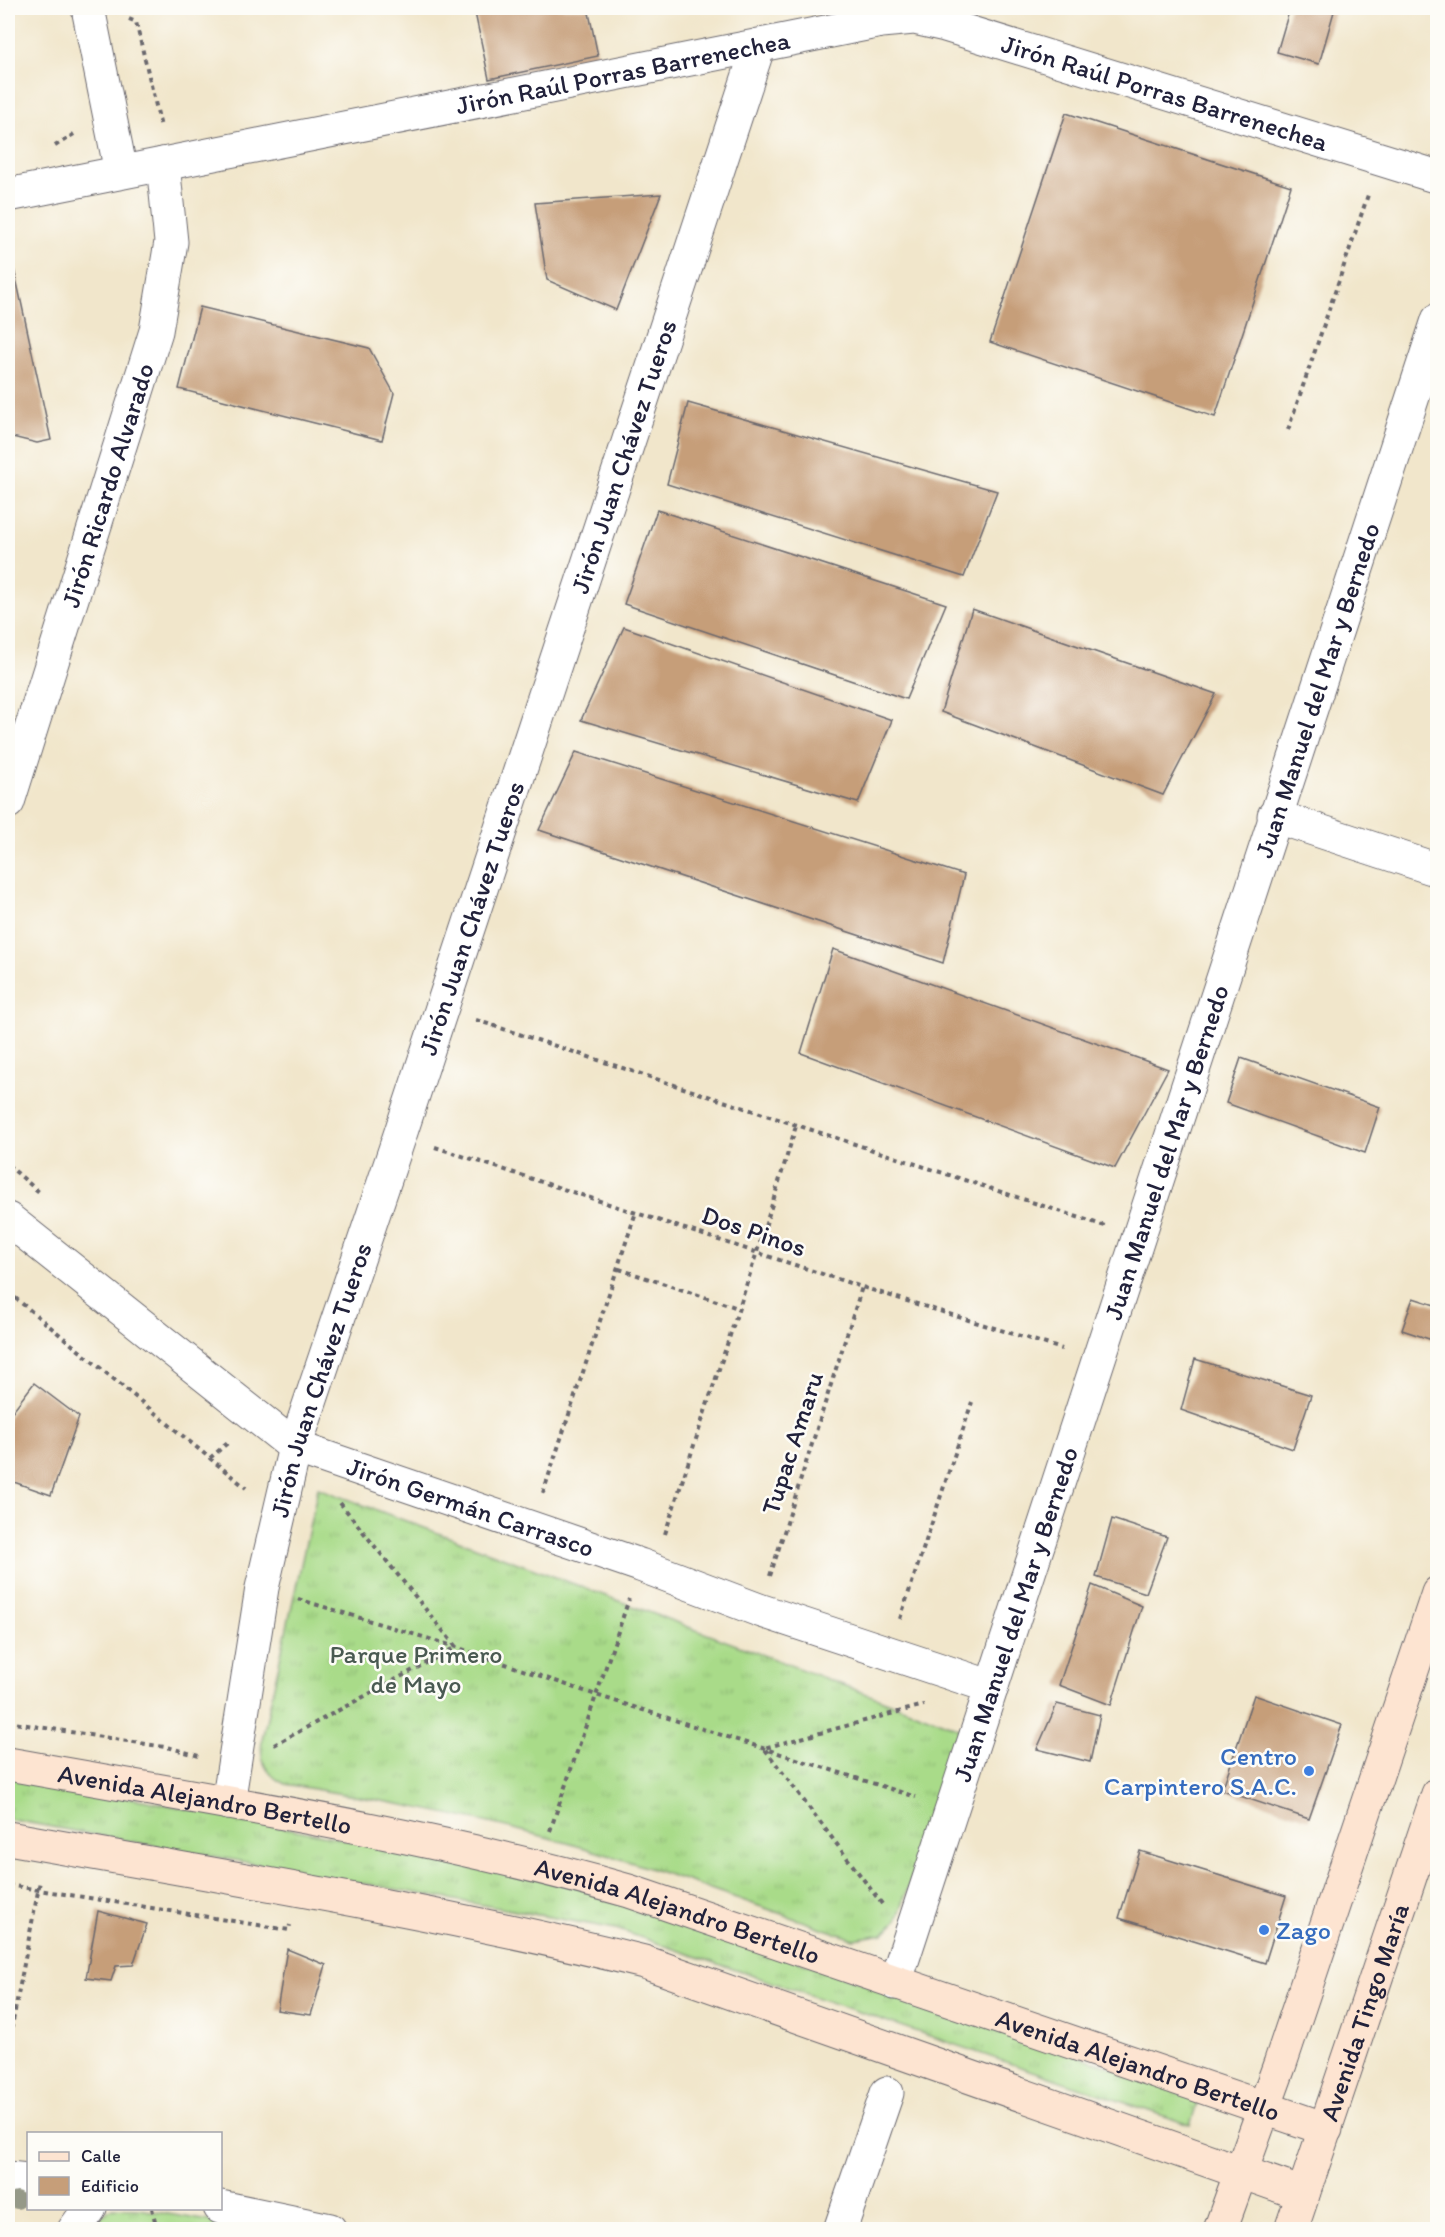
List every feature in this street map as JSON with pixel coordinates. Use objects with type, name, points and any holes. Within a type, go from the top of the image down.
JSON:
[{"type":"main road","points":[[1220,2229],[1263,2109],[1437,1593]]},
{"type":"main road","name":"Avenida Alejandro Bertello","points":[[8,1764],[463,1847],[539,1866],[629,1891],[1326,2129]]},
{"type":"main road","name":"Avenida Tingo María","points":[[1291,2229],[1437,1794]]},
{"type":"main road","points":[[8,1838],[301,1889],[535,1935],[644,1962],[1303,2194]]},
{"type":"street","points":[[88,8],[121,172]]},
{"type":"street","name":"Jirón Raúl Porras Barrenechea","points":[[8,195],[881,21],[914,18],[945,25],[1437,177]]},
{"type":"street","name":"Jirón Juan Chávez Tueros","points":[[228,1803],[262,1588],[295,1447],[759,45]]},
{"type":"street","name":"Jirón Ricardo Alvarado","points":[[8,802],[156,331],[171,242],[163,164]]},
{"type":"street","name":"Juan Manuel del Mar y Bernedo","points":[[895,1983],[1437,320]]},
{"type":"street","points":[[1274,816],[1437,870]]},
{"type":"street","name":"Jirón Germán Carrasco","points":[[8,1219],[295,1447],[647,1567],[759,1610],[992,1687]]},
{"type":"street","points":[[840,2229],[887,2092]]},
{"type":"street","points":[[8,2178],[27,2180]]},
{"type":"street","points":[[222,2207],[330,2229]]},
{"type":"street","points":[[74,2229],[88,2210]]},
{"type":"path","points":[[51,148],[110,112]]},
{"type":"path","points":[[1287,430],[1380,160]]},
{"type":"path","points":[[441,1008],[796,1126],[1069,1212],[1137,1237]]},
{"type":"path","points":[[539,1866],[596,1695],[647,1567],[758,1253],[796,1126]]},
{"type":"path","name":"Dos Pinos","points":[[400,1135],[862,1287],[1097,1360]]},
{"type":"path","points":[[531,1529],[636,1212]]},
{"type":"path","points":[[619,1269],[738,1308]]},
{"type":"path","name":"Tupac Amaru","points":[[759,1610],[862,1287]]},
{"type":"path","points":[[8,1292],[279,1515]]},
{"type":"path","points":[[889,1654],[972,1402]]},
{"type":"path","points":[[339,1502],[456,1647]]},
{"type":"path","points":[[262,1588],[456,1647],[596,1695],[951,1808]]},
{"type":"path","points":[[234,1767],[456,1647]]},
{"type":"path","points":[[764,1748],[935,1702]]},
{"type":"path","points":[[764,1748],[909,1940]]},
{"type":"path","points":[[8,2047],[47,1845]]},
{"type":"path","points":[[8,1885],[289,1930],[301,1889]]},
{"type":"path","points":[[152,2210],[157,2229]]},
{"type":"green space","name":"Parque Primero de Mayo","points":[[318,1488],[963,1730],[897,1920],[883,1934],[854,1939],[653,1869],[571,1844],[469,1818],[285,1784],[278,1780],[269,1772],[263,1761],[262,1740]]},
{"type":"green space","points":[[8,1774],[565,1882],[1199,2097],[1190,2125],[616,1929],[8,1819]]},
{"type":"green space","points":[[110,2210],[145,2210],[256,2229],[96,2230],[102,2216]]},
{"type":"building","points":[[474,8],[588,8],[598,56],[489,79]]},
{"type":"building","points":[[1290,8],[1335,8],[1319,64],[1277,52]]},
{"type":"building","points":[[1066,113],[1291,186],[1215,417],[990,342]]},
{"type":"building","points":[[661,194],[616,310],[547,280],[535,203]]},
{"type":"building","points":[[8,241],[51,440],[37,443],[8,436]]},
{"type":"building","points":[[200,307],[369,348],[394,393],[382,440],[179,389]]},
{"type":"building","points":[[688,403],[997,491],[964,577],[667,484]]},
{"type":"building","points":[[657,510],[946,604],[906,699],[624,604]]},
{"type":"building","points":[[972,609],[1216,694],[1163,795],[941,712]]},
{"type":"building","points":[[624,627],[892,720],[858,803],[581,720]]},
{"type":"building","points":[[576,752],[964,875],[943,963],[539,830]]},
{"type":"building","points":[[833,949],[1168,1069],[1115,1168],[801,1053]]},
{"type":"building","points":[[1241,1058],[1380,1107],[1365,1153],[1226,1103]]},
{"type":"building","points":[[1413,1298],[1438,1306],[1438,1342],[1402,1330]]},
{"type":"building","points":[[1195,1359],[1311,1395],[1293,1449],[1181,1410]]},
{"type":"building","points":[[34,1383],[79,1417],[51,1495],[8,1480],[8,1417]]},
{"type":"building","points":[[1112,1519],[1167,1537],[1146,1593],[1096,1577]]},
{"type":"building","points":[[1092,1585],[1142,1606],[1111,1705],[1059,1685]]},
{"type":"building","points":[[1254,1695],[1342,1725],[1309,1819],[1222,1790]]},
{"type":"building","points":[[1057,1704],[1100,1715],[1090,1762],[1037,1749]]},
{"type":"building","points":[[1140,1851],[1286,1896],[1265,1963],[1119,1918]]},
{"type":"building","points":[[98,1911],[147,1924],[133,1965],[116,1966],[111,1981],[86,1978]]},
{"type":"building","points":[[287,1949],[326,1965],[311,2015],[277,2010]]},
{"type":"place","name":"Centro Carpintero S.A.C.","points":[[1309,1771]]},
{"type":"place","name":"Zago","points":[[1264,1930]]}]
